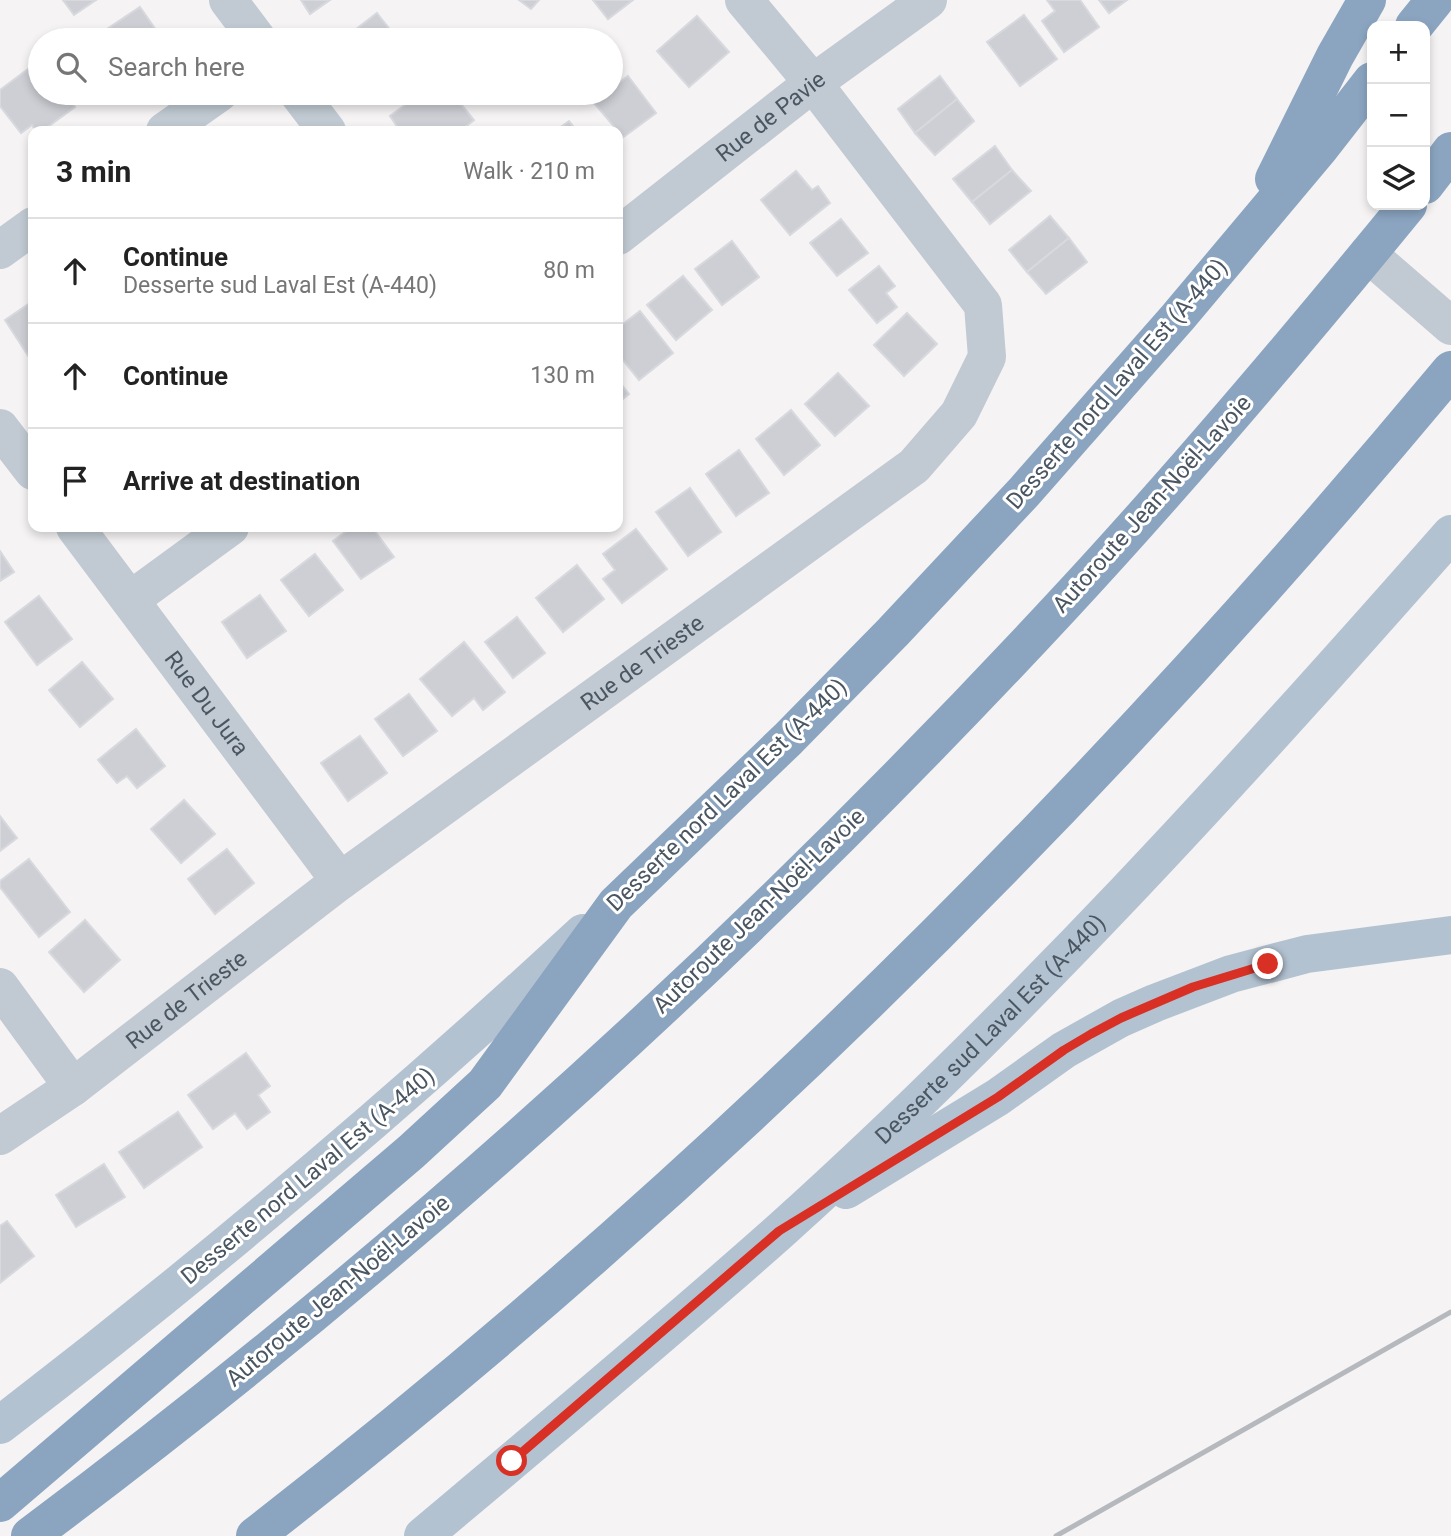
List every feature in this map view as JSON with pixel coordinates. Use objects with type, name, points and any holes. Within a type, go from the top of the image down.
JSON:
[{"type":"highway","points":[[1245,238],[1335,56],[1367,0]]},
{"type":"highway","points":[[1419,21],[1435,0]]},
{"type":"highway","name":"Desserte nord Laval Est (A-440)","points":[[616,904],[788,739],[937,586],[1115,392],[1370,84]]},
{"type":"highway","points":[[1430,178],[1451,151]]},
{"type":"highway","name":"Autoroute Jean-Noël-Lavoie","points":[[30,1536],[207,1400],[405,1236],[569,1093],[698,973],[949,724],[1061,607],[1224,424],[1404,210]]},
{"type":"highway","points":[[256,1536],[576,1270],[734,1128],[889,981],[999,871],[1174,688],[1315,531],[1451,370]]},
{"type":"highway","points":[[0,1503],[411,1152],[485,1084],[616,904]]},
{"type":"main road","name":"Desserte sud Laval Est (A-440)","points":[[423,1536],[779,1231],[968,1051],[1112,906],[1312,692],[1451,534]]},
{"type":"main road","name":"Desserte nord Laval Est (A-440)","points":[[0,1425],[197,1270],[331,1159],[616,904]]},
{"type":"main road","points":[[779,1231],[998,1097],[1064,1050],[1121,1018],[1155,1003],[1231,974],[1307,954],[1451,935]]},
{"type":"street","points":[[228,0],[249,28]]},
{"type":"street","name":"Rue de Trieste","points":[[0,1136],[74,1087],[340,881],[914,466],[958,414],[987,357],[983,304],[813,83],[744,0]]},
{"type":"street","name":"Rue de Pavie","points":[[623,232],[813,83],[928,0]]},
{"type":"street","points":[[172,126],[202,105]]},
{"type":"street","points":[[307,105],[323,126]]},
{"type":"street","points":[[0,250],[28,230]]},
{"type":"street","points":[[1368,254],[1451,326]]},
{"type":"street","points":[[0,428],[28,464]]},
{"type":"street","name":"Rue Du Jura","points":[[79,532],[340,881]]},
{"type":"street","points":[[130,600],[223,532]]},
{"type":"street","points":[[0,987],[74,1087]]},
{"type":"building","points":[[63,0],[96,0],[74,15]]},
{"type":"building","points":[[301,0],[330,0],[310,14]]},
{"type":"building","points":[[519,0],[539,0],[531,9]]},
{"type":"building","points":[[593,0],[633,0],[608,19]]},
{"type":"building","points":[[1047,0],[1080,0],[1099,27],[1064,52],[1042,21],[1055,11]]},
{"type":"building","points":[[1099,0],[1127,0],[1109,13]]},
{"type":"building","points":[[140,7],[155,28],[108,28]]},
{"type":"building","points":[[377,13],[389,28],[358,28]]},
{"type":"building","points":[[1024,15],[1057,59],[1020,86],[987,42]]},
{"type":"building","points":[[697,16],[729,52],[689,87],[657,51]]},
{"type":"building","points":[[28,69],[28,105],[75,107],[49,126],[28,126],[21,133],[0,106],[0,90]]},
{"type":"building","points":[[628,76],[656,113],[623,138],[623,126],[614,126],[596,105],[623,105],[623,80]]},
{"type":"building","points":[[940,76],[957,99],[915,133],[898,109]]},
{"type":"building","points":[[957,99],[974,121],[935,155],[915,133]]},
{"type":"building","points":[[405,105],[462,105],[474,120],[466,126],[397,126],[390,116]]},
{"type":"building","points":[[995,146],[1012,170],[972,202],[953,179]]},
{"type":"building","points":[[1012,170],[1031,191],[990,224],[972,202]]},
{"type":"building","points":[[796,171],[812,190],[818,186],[830,203],[790,235],[761,200]]},
{"type":"building","points":[[1050,216],[1069,238],[1027,272],[1009,250]]},
{"type":"building","points":[[841,219],[868,253],[837,276],[810,243]]},
{"type":"building","points":[[1069,238],[1087,262],[1046,294],[1027,272]]},
{"type":"building","points":[[732,241],[759,277],[722,305],[695,269]]},
{"type":"building","points":[[879,266],[895,286],[886,293],[897,307],[877,323],[849,290]]},
{"type":"building","points":[[683,276],[712,310],[676,340],[647,305]]},
{"type":"building","points":[[28,304],[28,355],[5,320]]},
{"type":"building","points":[[640,311],[673,353],[639,380],[623,360],[623,324]]},
{"type":"building","points":[[907,313],[937,344],[904,376],[874,345]]},
{"type":"building","points":[[838,373],[869,406],[835,436],[805,404]]},
{"type":"building","points":[[623,386],[629,394],[623,399]]},
{"type":"building","points":[[791,410],[820,445],[784,475],[756,439]]},
{"type":"building","points":[[739,450],[769,493],[736,516],[706,474]]},
{"type":"building","points":[[690,488],[721,532],[688,556],[656,512]]},
{"type":"building","points":[[636,529],[667,569],[622,603],[603,579],[615,570],[603,554]]},
{"type":"building","points":[[345,532],[376,532],[394,557],[361,579],[333,541]]},
{"type":"building","points":[[0,551],[14,572],[0,581]]},
{"type":"building","points":[[315,554],[343,590],[309,616],[281,580]]},
{"type":"building","points":[[577,565],[604,599],[563,632],[536,598]]},
{"type":"building","points":[[260,595],[286,631],[247,658],[222,622]]},
{"type":"building","points":[[39,596],[72,639],[37,665],[5,622]]},
{"type":"building","points":[[517,617],[545,653],[513,678],[485,642]]},
{"type":"building","points":[[464,642],[505,692],[483,710],[474,698],[452,716],[420,679]]},
{"type":"building","points":[[82,662],[113,699],[80,727],[49,690]]},
{"type":"building","points":[[409,694],[437,731],[403,756],[375,719]]},
{"type":"building","points":[[136,729],[165,766],[137,788],[127,776],[117,783],[98,760]]},
{"type":"building","points":[[360,736],[387,773],[348,801],[321,763]]},
{"type":"building","points":[[184,800],[215,834],[181,863],[151,829]]},
{"type":"building","points":[[0,816],[17,838],[0,851]]},
{"type":"building","points":[[227,849],[254,883],[215,914],[188,879]]},
{"type":"building","points":[[29,859],[70,912],[39,937],[0,887],[0,881]]},
{"type":"building","points":[[85,920],[120,960],[84,992],[49,952]]},
{"type":"building","points":[[246,1053],[270,1086],[258,1095],[270,1112],[247,1129],[235,1113],[213,1129],[188,1095]]},
{"type":"building","points":[[178,1112],[202,1147],[144,1188],[119,1152]]},
{"type":"building","points":[[104,1164],[125,1197],[76,1227],[56,1195]]},
{"type":"building","points":[[7,1221],[34,1256],[0,1283],[0,1226]]},
{"type":"railway","points":[[1056,1536],[1451,1312]]},
{"type":"route","points":[[512,1461],[779,1231],[998,1097],[1091,1034],[1193,987],[1268,964]]}]
